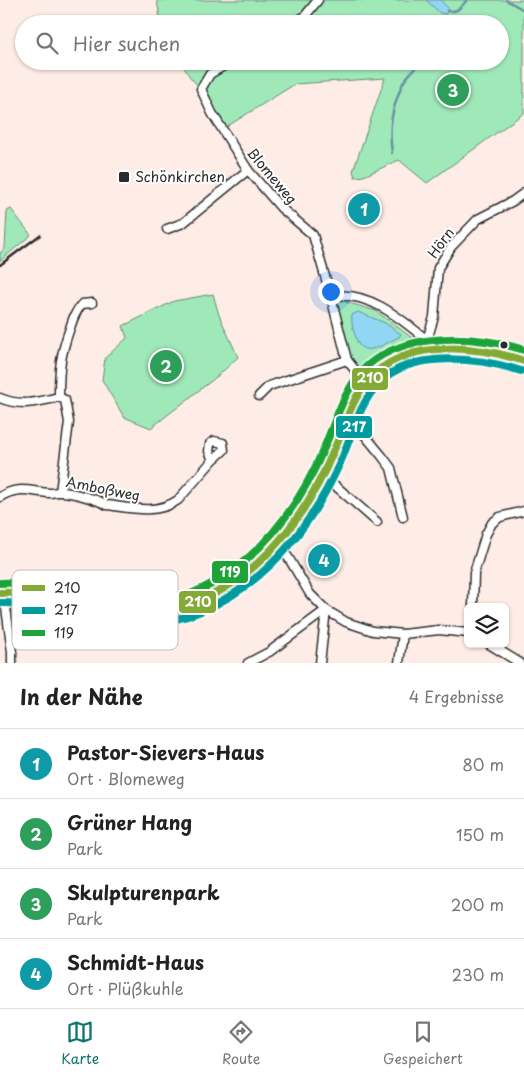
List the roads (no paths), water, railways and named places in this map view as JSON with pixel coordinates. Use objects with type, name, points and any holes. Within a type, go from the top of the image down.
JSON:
[{"type":"street","points":[[306,15],[318,0]]},
{"type":"street","name":"Blomeweg","points":[[217,70],[210,74],[201,89],[208,106],[248,170],[281,208],[313,235],[332,296],[347,360]]},
{"type":"street","points":[[167,229],[183,222],[248,170]]},
{"type":"street","name":"Hörn","points":[[427,340],[434,317],[438,268],[451,247],[478,219],[513,201],[524,193]]},
{"type":"street","points":[[332,296],[344,295],[379,305],[427,340],[429,350]]},
{"type":"street","points":[[59,397],[59,369],[62,351],[76,311],[82,304],[92,303]]},
{"type":"street","points":[[178,609],[209,597],[236,583],[276,546],[292,526],[324,474],[359,394],[376,372],[399,359],[429,350],[479,350],[500,353],[524,360]]},
{"type":"street","points":[[259,396],[269,386],[347,360],[366,384]]},
{"type":"street","points":[[0,398],[17,404],[28,404],[59,397],[64,400],[69,422],[60,492]]},
{"type":"street","points":[[348,416],[391,468],[404,517]]},
{"type":"street","name":"Amboßweg","points":[[0,497],[25,489],[52,494],[60,492],[101,501],[107,505],[150,510],[173,504],[178,500],[212,460]]},
{"type":"street","points":[[324,474],[377,522]]},
{"type":"street","points":[[473,603],[474,574],[480,550],[492,523],[500,517],[524,511]]},
{"type":"street","points":[[276,546],[288,556],[310,594],[326,610],[346,622],[373,631],[403,634],[439,630],[464,633]]},
{"type":"street","points":[[2,593],[12,652],[12,663]]},
{"type":"street","points":[[248,663],[269,652],[326,610]]},
{"type":"street","points":[[320,663],[326,610]]},
{"type":"street","points":[[399,663],[403,634]]},
{"type":"street","points":[[496,648],[520,663]]},
{"type":"water","points":[[426,0],[440,0],[448,8],[446,14],[440,13]]},
{"type":"water","points":[[358,312],[385,323],[401,334],[399,337],[381,346],[369,349],[363,348],[359,345],[352,324],[352,315]]},
{"type":"waterway","points":[[447,11],[456,10],[467,0]]},
{"type":"waterway","points":[[506,0],[524,10]]},
{"type":"waterway","points":[[392,153],[390,134],[396,101],[403,83],[413,70]]},
{"type":"railway","points":[[0,265],[40,235]]},
{"type":"place","name":"Skulpturenpark","points":[[453,90]]},
{"type":"place","name":"Schönkirchen","points":[[124,177]]},
{"type":"place","name":"Pastor-Sievers-Haus","points":[[364,209]]},
{"type":"place","name":"Grüner Hang","points":[[166,366]]},
{"type":"place","name":"Schmidt-Haus","points":[[324,560]]}]
